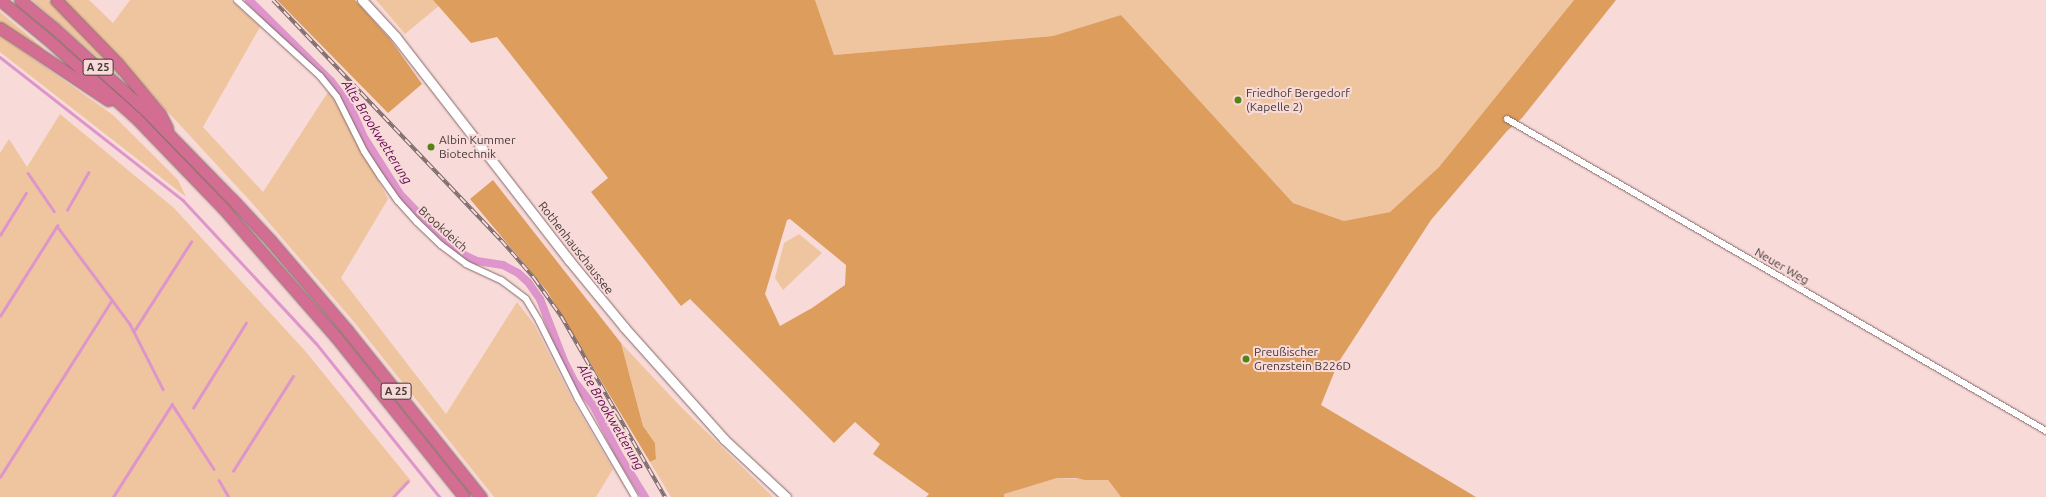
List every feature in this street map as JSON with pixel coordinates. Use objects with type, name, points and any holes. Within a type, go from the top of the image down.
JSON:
[{"type":"highway","name":"A 25","points":[[0,0],[46,38],[136,118],[223,208],[300,294],[336,337],[464,497]]},
{"type":"highway","name":"A 25","points":[[20,0],[102,71],[172,137],[232,198],[310,286],[481,497]]},
{"type":"highway","points":[[56,0],[139,88],[160,114],[172,137]]},
{"type":"highway","points":[[0,28],[136,118]]},
{"type":"main road","name":"Rothenhauschaussee","points":[[362,0],[396,37],[564,254],[624,328],[724,439],[786,497]]},
{"type":"street","name":"Brookdeich","points":[[237,0],[320,76],[337,97],[364,151],[381,177],[398,201],[417,222],[441,245],[466,264],[501,280],[526,299],[539,321],[578,399],[635,497]]},
{"type":"street","name":"Neuer Weg","points":[[1507,119],[2046,431]]},
{"type":"shaded area","points":[[32,0],[48,0],[85,35],[120,74],[119,76]]},
{"type":"shaded area","points":[[62,0],[89,0],[113,23],[130,0],[231,0],[260,27],[203,127],[263,192],[328,92],[343,112],[388,199],[341,278],[446,414],[517,302],[534,324],[573,401],[613,469],[596,497],[494,497],[355,323],[252,203],[96,34]]},
{"type":"shaded area","points":[[277,0],[355,0],[390,39],[422,84],[388,113]]},
{"type":"shaded area","points":[[376,0],[433,0],[440,5],[405,34]]},
{"type":"shaded area","points":[[433,0],[815,0],[834,55],[1053,36],[1121,15],[1293,203],[1344,221],[1390,212],[1439,167],[1574,0],[1616,0],[1522,118],[1507,131],[1431,220],[1338,363],[1321,405],[1476,497],[1121,497],[1108,480],[1057,478],[1004,494],[1004,497],[926,497],[929,494],[873,454],[880,444],[855,422],[834,443],[690,299],[681,306],[591,192],[608,178],[497,37],[471,43]],"holes":[[[790,219],[846,265],[845,285],[812,308],[780,326],[765,294],[787,220]]]},
{"type":"shaded area","points":[[815,0],[1574,0],[1439,167],[1390,212],[1344,221],[1293,203],[1121,15],[1053,36],[834,55]]},
{"type":"shaded area","points":[[0,12],[42,47],[46,55],[0,23]]},
{"type":"shaded area","points":[[0,35],[113,115],[178,180],[186,197],[0,52]]},
{"type":"shaded area","points":[[60,114],[174,208],[306,352],[411,481],[396,497],[0,497],[0,153],[9,139],[27,167]]},
{"type":"shaded area","points":[[493,180],[621,343],[643,426],[655,443],[656,459],[650,462],[547,291],[470,199]]},
{"type":"shaded area","points":[[799,234],[822,253],[783,290],[775,278],[784,243]]},
{"type":"shaded area","points":[[621,343],[679,405],[773,497],[671,497],[650,462],[656,459],[655,443],[643,426]]},
{"type":"shaded area","points":[[1057,478],[1108,480],[1121,497],[1004,497],[1003,494]]},
{"type":"waterway","name":"Alte Brookwetterung","points":[[249,0],[331,81],[350,106],[365,139],[400,194],[445,241],[464,255],[477,261],[503,265],[518,273],[528,282],[540,299],[564,361],[574,381],[594,407],[618,453],[645,497]]},
{"type":"waterway","points":[[0,57],[183,200],[316,343],[440,497]]},
{"type":"waterway","points":[[28,173],[54,211]]},
{"type":"waterway","points":[[67,210],[88,173]]},
{"type":"waterway","points":[[0,235],[26,193]]},
{"type":"waterway","points":[[0,316],[57,226],[130,324],[163,389]]},
{"type":"waterway","points":[[134,331],[191,242]]},
{"type":"waterway","points":[[0,477],[112,300]]},
{"type":"waterway","points":[[193,408],[246,323]]},
{"type":"waterway","points":[[233,471],[293,376]]},
{"type":"waterway","points":[[113,497],[172,404],[214,469]]},
{"type":"waterway","points":[[219,480],[229,497]]},
{"type":"waterway","points":[[393,497],[407,482]]},
{"type":"railway","points":[[273,0],[501,240],[534,278],[561,316],[665,497]]},
{"type":"place","name":"Friedhof Bergedorf (Kapelle 2)","points":[[1238,100]]},
{"type":"place","name":"Albin Kummer Biotechnik","points":[[431,147]]},
{"type":"place","name":"Preußischer Grenzstein B226D","points":[[1246,359]]}]
